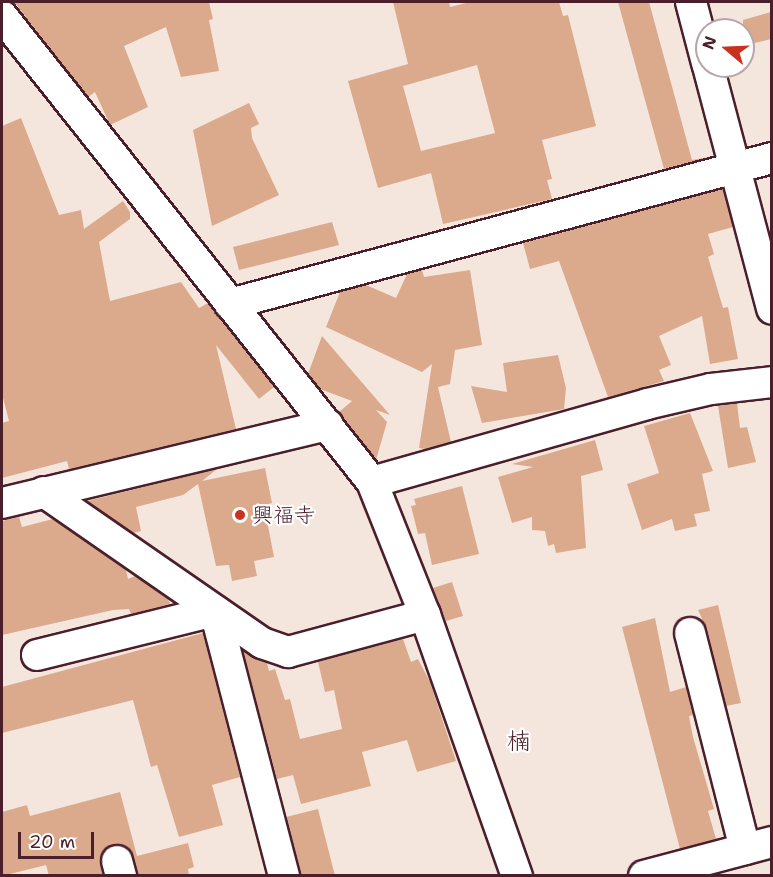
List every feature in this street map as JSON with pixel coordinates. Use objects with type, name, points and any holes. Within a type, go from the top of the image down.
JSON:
[{"type":"street","points":[[691,2],[695,18]]},
{"type":"street","points":[[2,16],[372,482],[424,615],[517,876]]},
{"type":"street","points":[[710,78],[771,309]]},
{"type":"street","points":[[230,304],[771,158]]},
{"type":"street","points":[[372,482],[647,404],[711,389],[771,382]]},
{"type":"street","points":[[2,503],[328,425]]},
{"type":"street","points":[[44,492],[262,643],[288,652],[424,615]]},
{"type":"street","points":[[37,655],[215,611]]},
{"type":"street","points":[[215,611],[280,875]]},
{"type":"street","points":[[644,876],[758,845],[690,633]]},
{"type":"building","points":[[14,2],[209,2],[213,19],[209,20],[219,71],[181,77],[166,27],[124,46],[148,107],[110,125],[95,92],[88,97]]},
{"type":"building","points":[[393,2],[449,2],[450,7],[470,2],[559,2],[563,16],[568,15],[596,126],[542,140],[552,179],[547,180],[552,199],[443,224],[431,173],[378,188],[348,81],[408,64]],"holes":[[[477,65],[495,133],[421,151],[403,86]]]},
{"type":"building","points":[[618,2],[649,2],[692,160],[714,156],[664,169]]},
{"type":"building","points":[[771,12],[771,39],[755,43],[755,18],[750,18]]},
{"type":"building","points":[[249,103],[259,124],[251,128],[252,138],[279,195],[212,226],[193,130]]},
{"type":"building","points":[[21,118],[59,215],[81,210],[84,229],[123,201],[130,212],[130,219],[99,242],[110,301],[181,282],[199,308],[208,303],[274,387],[259,399],[216,345],[236,429],[69,469],[67,461],[2,478],[2,423],[9,421],[2,394],[2,126]]},
{"type":"building","points":[[723,189],[733,227],[708,234],[714,254],[708,257],[723,308],[728,307],[738,359],[710,364],[702,316],[659,336],[671,365],[659,370],[664,381],[608,397],[559,261],[530,269],[523,243]]},
{"type":"building","points":[[332,222],[339,245],[239,270],[233,247]]},
{"type":"building","points":[[422,270],[424,277],[470,270],[482,345],[455,350],[450,384],[438,387],[451,442],[425,449],[419,448],[432,364],[422,372],[326,327],[340,292],[366,285],[396,298],[407,274]]},
{"type":"building","points":[[322,336],[390,415],[376,410],[387,422],[376,460],[339,412],[352,401],[320,389],[308,374]]},
{"type":"building","points":[[558,355],[566,388],[564,409],[482,423],[471,386],[507,392],[503,363]]},
{"type":"building","points":[[737,403],[740,428],[747,427],[756,462],[728,468],[718,406]]},
{"type":"building","points":[[690,413],[713,471],[702,474],[710,511],[694,514],[697,526],[675,531],[672,519],[642,530],[627,484],[659,473],[644,426]]},
{"type":"building","points":[[595,440],[603,470],[581,476],[586,548],[556,553],[554,544],[548,546],[545,531],[532,530],[532,517],[512,523],[498,477],[533,467],[512,464]]},
{"type":"building","points":[[265,468],[272,503],[264,505],[274,557],[254,561],[257,576],[232,581],[229,565],[216,566],[198,484],[183,495],[136,507],[141,531],[133,533],[87,501],[217,469],[202,481]]},
{"type":"building","points":[[462,486],[479,554],[432,565],[425,533],[418,534],[411,506],[416,505],[414,499]]},
{"type":"building","points":[[19,517],[22,527],[53,519],[126,570],[128,579],[135,576],[168,599],[170,604],[131,614],[129,609],[113,610],[2,635],[2,521]]},
{"type":"building","points":[[452,582],[463,616],[446,621],[433,588]]},
{"type":"building","points":[[718,605],[741,703],[726,706],[707,629],[698,610]]},
{"type":"building","points":[[655,618],[670,692],[686,687],[693,715],[689,716],[693,737],[714,809],[708,811],[716,839],[680,849],[622,627]]},
{"type":"building","points":[[203,633],[240,777],[212,785],[223,825],[179,837],[157,765],[151,767],[133,700],[2,733],[2,687]]},
{"type":"building","points":[[403,639],[411,662],[418,659],[430,682],[456,761],[417,772],[407,740],[362,752],[371,786],[301,804],[293,775],[277,779],[243,651],[267,663],[269,671],[275,669],[285,700],[290,699],[300,739],[342,729],[334,690],[325,692],[318,662]]},
{"type":"building","points":[[120,792],[137,856],[188,843],[194,867],[188,869],[189,876],[138,876],[133,856],[121,844],[105,848],[101,856],[103,876],[49,876],[46,865],[2,876],[2,812],[27,805],[30,816]]},
{"type":"building","points":[[318,809],[335,876],[301,876],[286,817]]},
{"type":"place","name":"興福寺","points":[[240,515]]},
{"type":"district","name":"楠","points":[[519,742]]}]
